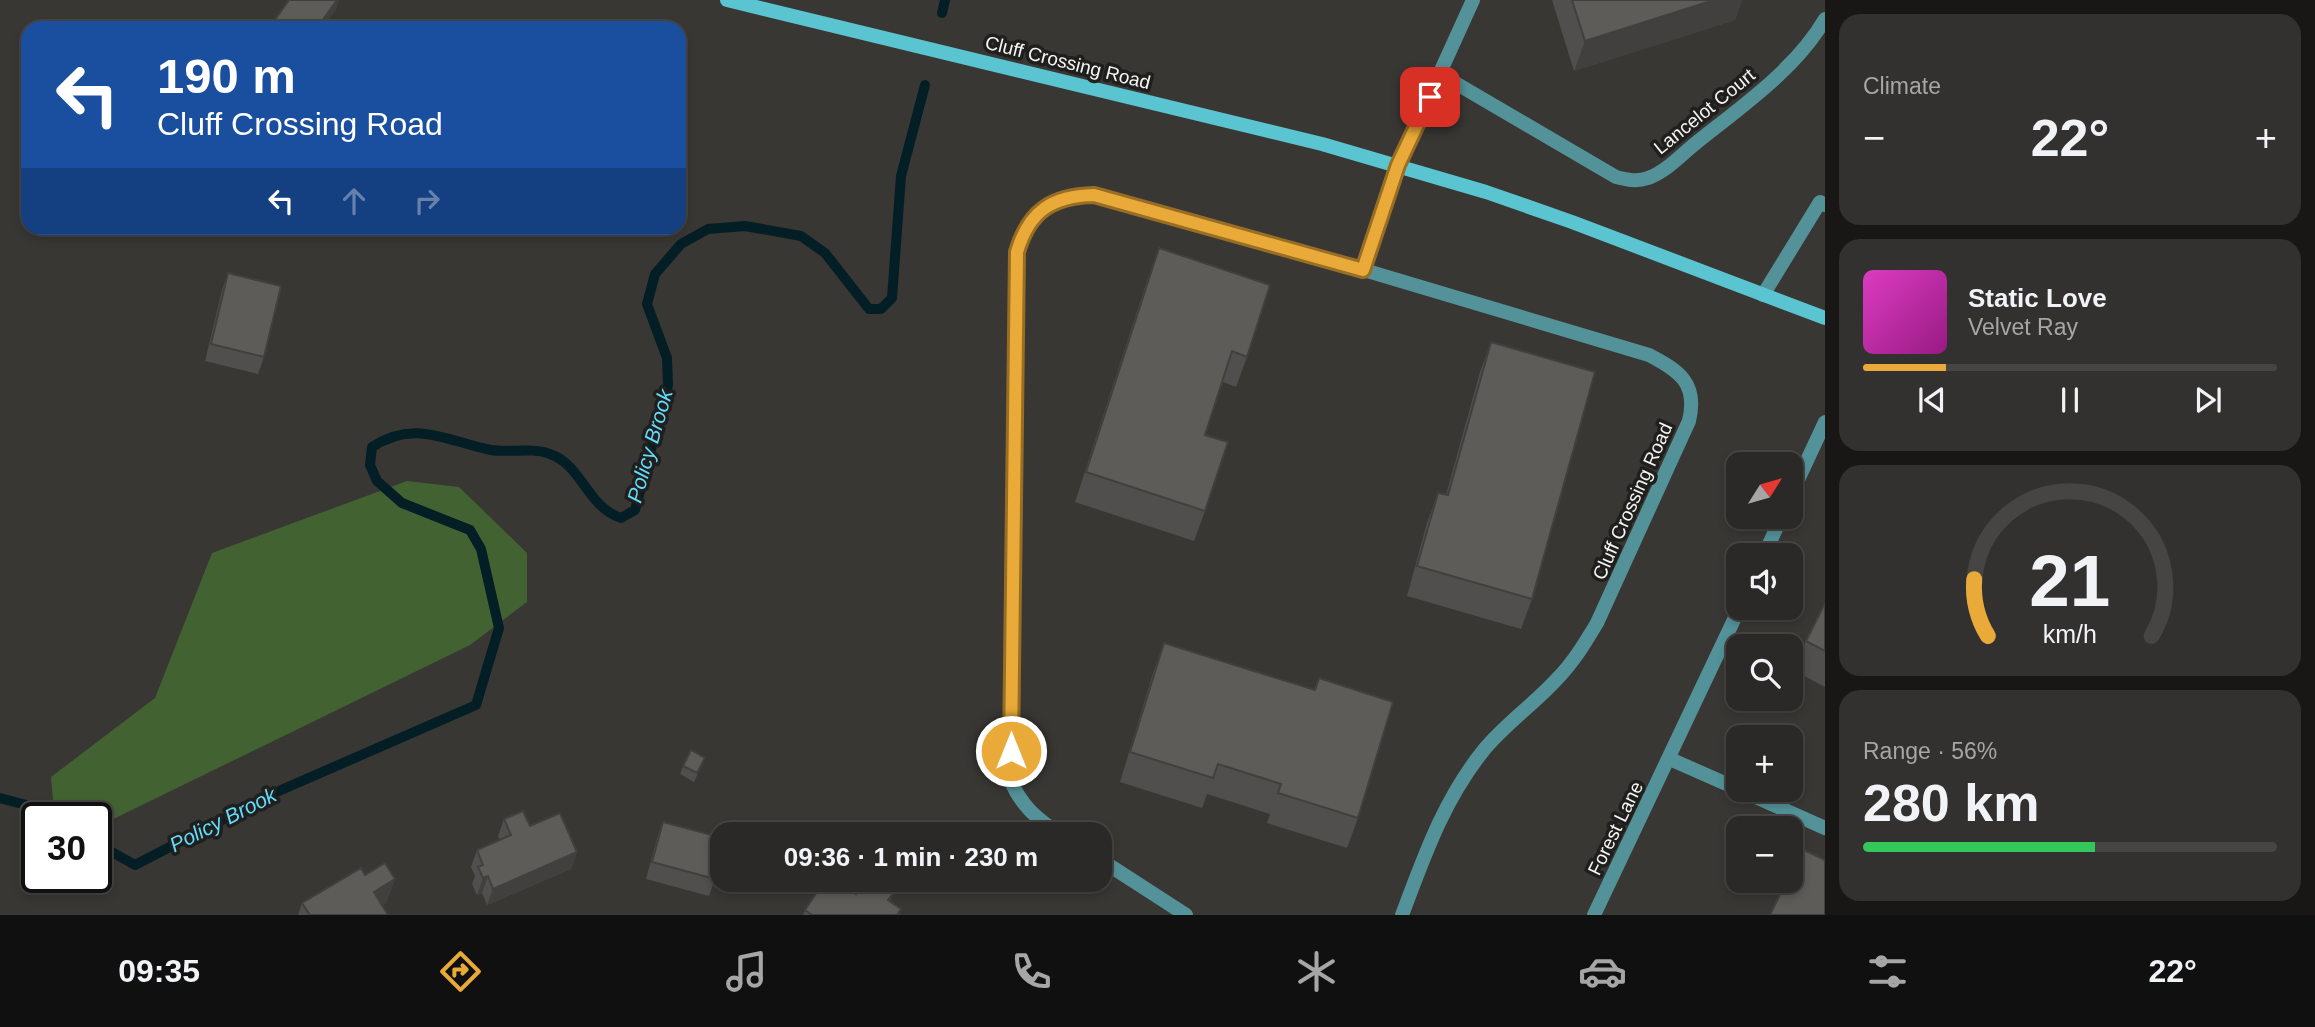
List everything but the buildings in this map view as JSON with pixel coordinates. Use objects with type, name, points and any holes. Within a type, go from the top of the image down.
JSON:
[{"type":"street","name":"Cluff Crossing Road","points":[[727,0],[1322,144],[1398,165],[1572,222],[1825,318]]},
{"type":"street","points":[[1363,270],[1398,165],[1473,0]]},
{"type":"street","name":"Lancelot Court","points":[[1440,74],[1616,177],[1634,181],[1650,177],[1668,165],[1743,104],[1790,64],[1808,45],[1825,19]]},
{"type":"street","name":"Cluff Crossing Road","points":[[1044,822],[1018,800],[1010,779],[1016,266],[1022,235],[1033,218],[1051,203],[1070,196],[1094,195],[1363,270],[1649,355],[1670,366],[1687,383],[1693,402],[1678,450],[1597,623],[1579,653],[1556,680],[1485,748],[1459,782],[1436,824],[1402,915]]},
{"type":"street","points":[[1763,295],[1820,202],[1825,205]]},
{"type":"street","points":[[1803,469],[1825,422]]},
{"type":"street","name":"Forest Lane","points":[[1594,915],[1734,620]]},
{"type":"street","points":[[1670,759],[1726,784]]},
{"type":"street","points":[[1767,802],[1825,828]]},
{"type":"street","points":[[1112,867],[1186,915]]},
{"type":"green space","points":[[407,481],[459,487],[527,553],[527,602],[470,645],[112,820],[112,802],[53,802],[51,777],[155,698],[212,553]]},
{"type":"waterway","name":"Policy Brook","points":[[942,13],[945,0]]},
{"type":"waterway","name":"Policy Brook","points":[[112,852],[135,865],[272,794],[476,705],[499,628],[481,549],[470,530],[402,503],[377,481],[370,465],[372,447],[402,434],[417,433],[491,450],[543,452],[561,459],[570,467],[592,496],[610,513],[621,518],[635,510],[668,385],[667,358],[647,304],[655,274],[681,244],[708,229],[745,226],[801,236],[825,253],[869,309],[881,309],[892,298],[901,176],[925,85]]},
{"type":"waterway","name":"Policy Brook","points":[[0,798],[21,804]]},
{"type":"route","points":[[1011,751],[1017,252],[1022,235],[1033,218],[1051,203],[1070,196],[1094,195],[1363,270],[1398,165],[1430,97]]}]
